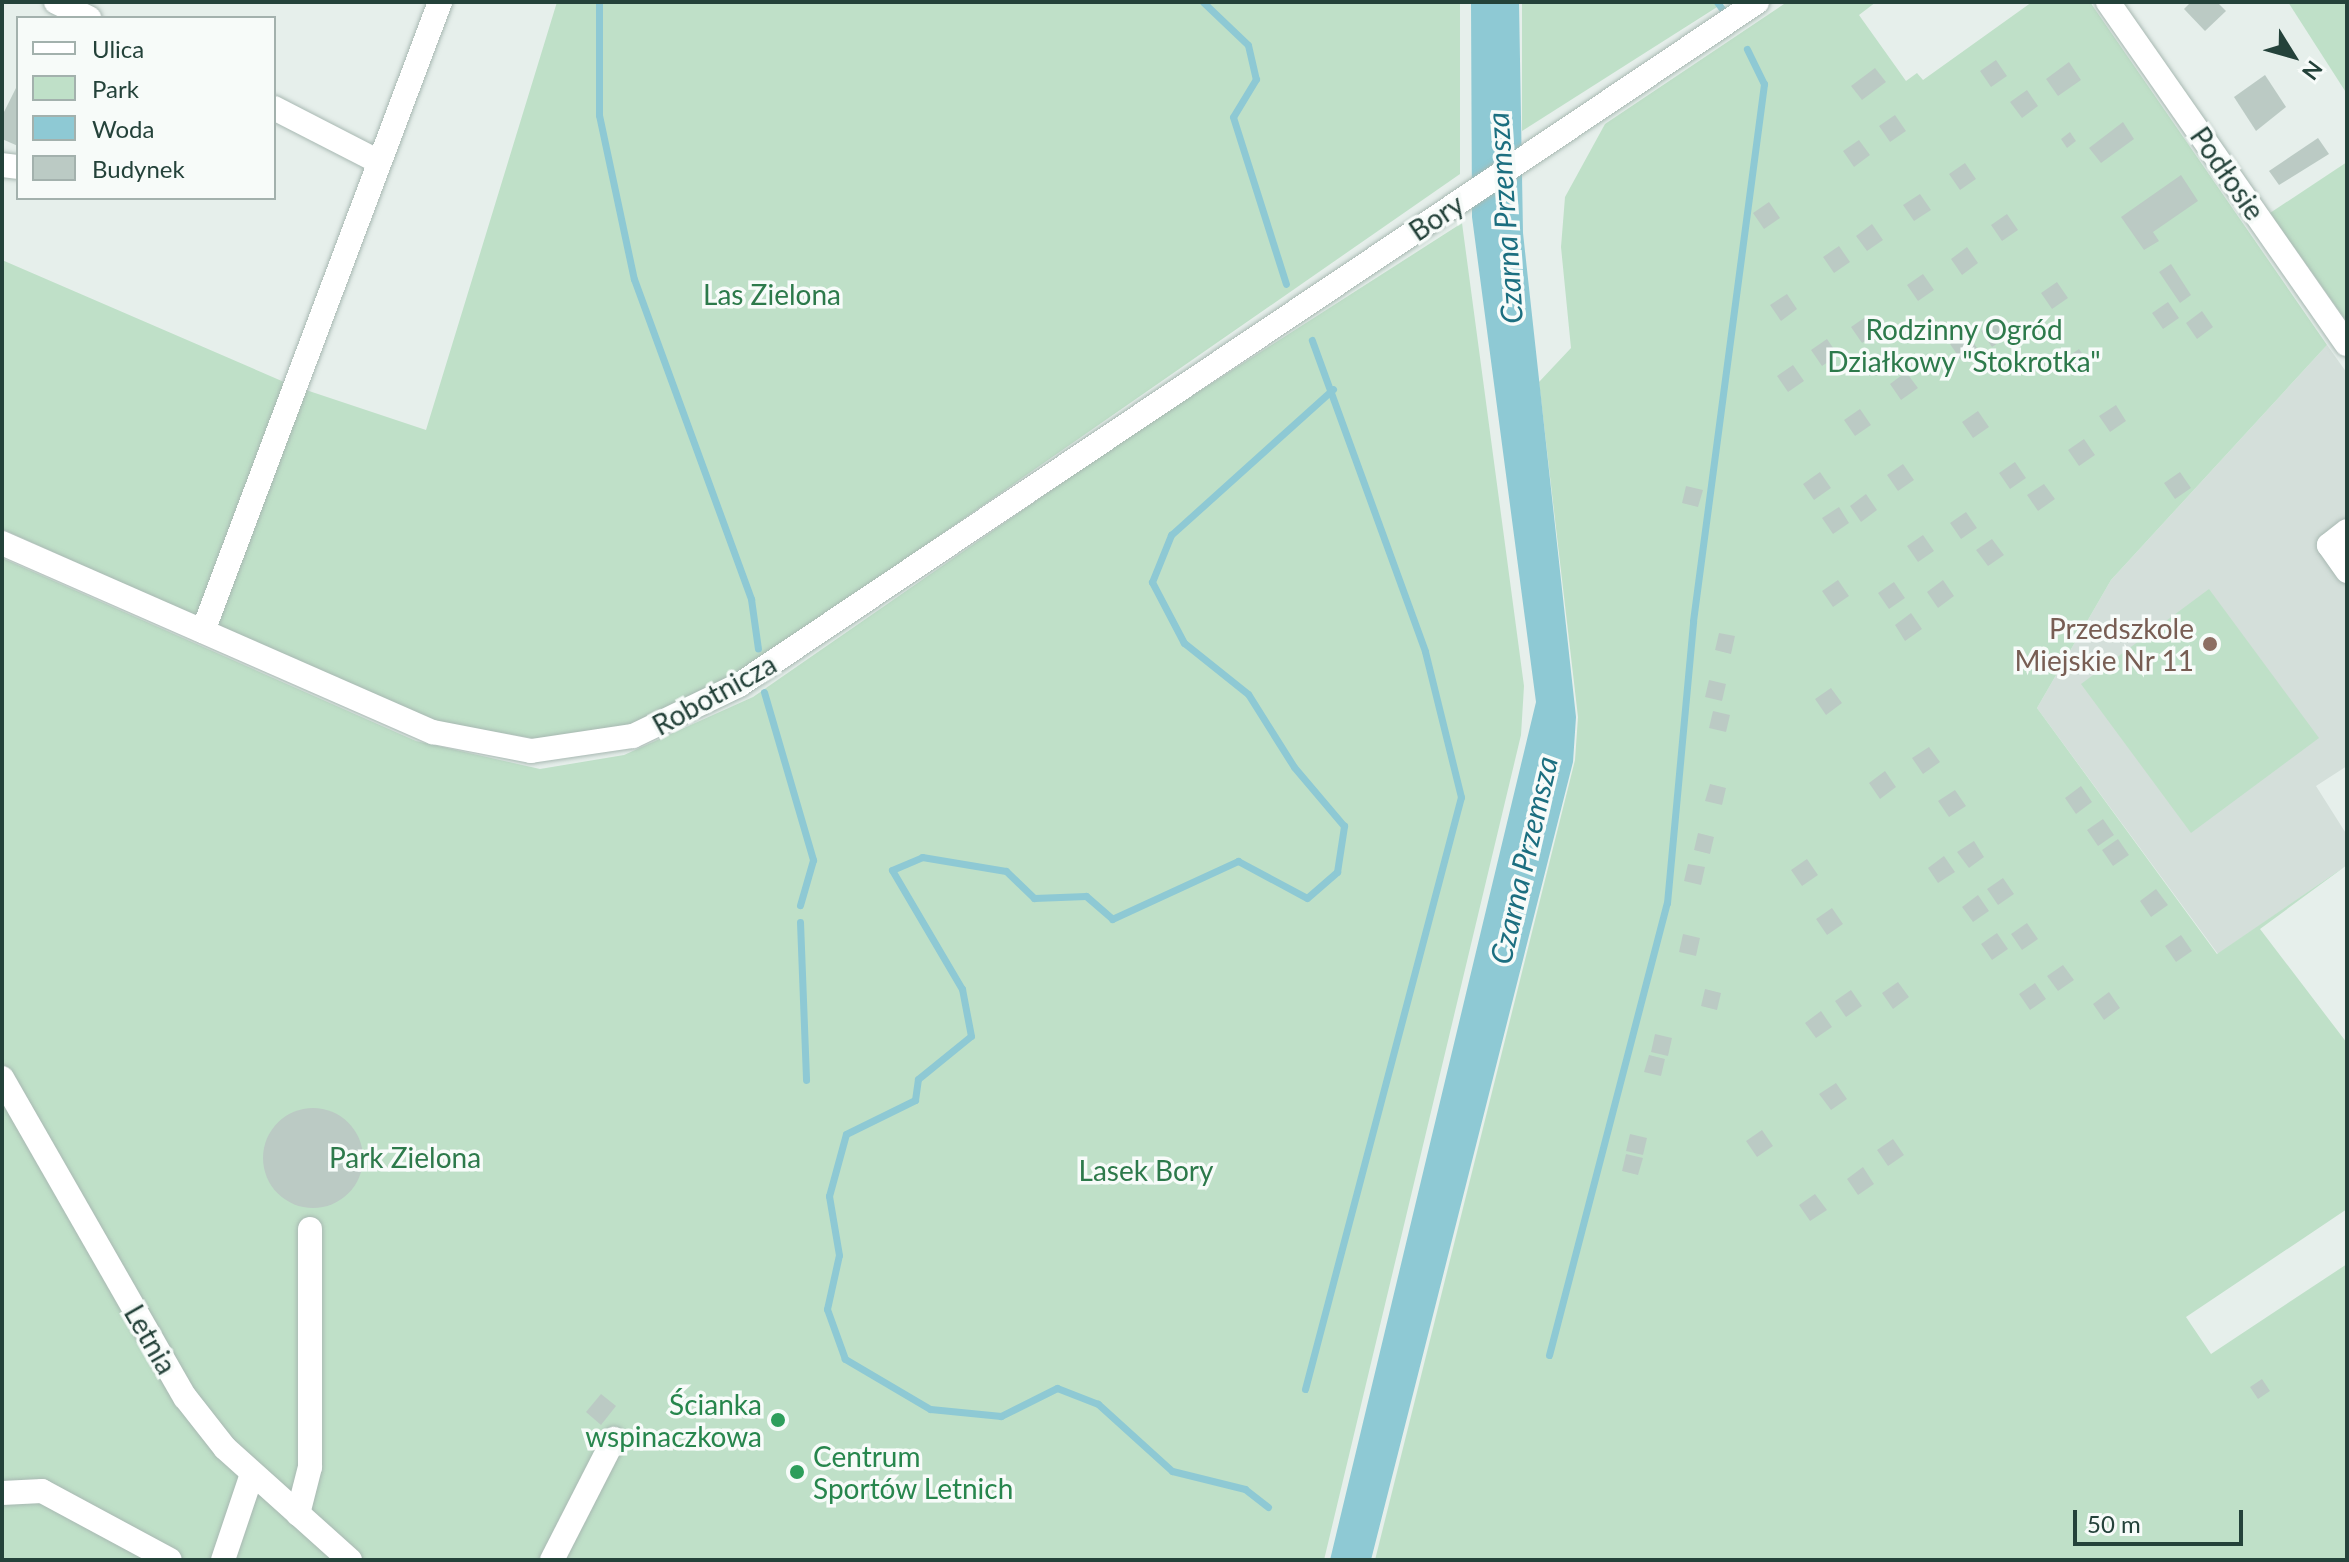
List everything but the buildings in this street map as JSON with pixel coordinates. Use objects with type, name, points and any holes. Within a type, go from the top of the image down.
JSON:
[{"type":"street","points":[[56,2],[85,16]]},
{"type":"street","points":[[203,631],[440,2]]},
{"type":"street","name":"Bory","points":[[1195,380],[1757,2]]},
{"type":"street","name":"Podłosie","points":[[2108,2],[2347,344]]},
{"type":"street","points":[[276,109],[379,162]]},
{"type":"street","name":"Robotnicza","points":[[2,543],[407,723],[487,748],[553,750],[633,736],[739,685],[1195,380]]},
{"type":"street","points":[[2347,531],[2329,545],[2347,571]]},
{"type":"street","name":"Letnia","points":[[2,1078],[185,1397],[252,1474],[350,1560]]},
{"type":"street","points":[[298,1514],[310,1467],[310,1229]]},
{"type":"street","points":[[552,1560],[614,1439]]},
{"type":"street","points":[[223,1560],[252,1474]]},
{"type":"street","points":[[2,1493],[42,1491],[170,1560]]},
{"type":"shaded area","name":"Przedszkole Miejskie Nr 11","points":[[2327,345],[2347,373],[2347,766],[2316,786],[2347,835],[2347,865],[2218,954],[2037,708],[2111,580]]},
{"type":"green space","name":"Las Zielona","points":[[557,2],[1460,2],[1460,174],[740,674],[625,727],[537,739],[426,720],[2,529],[2,260],[291,385],[426,430]]},
{"type":"green space","points":[[1522,2],[1725,2],[1522,131]]},
{"type":"green space","name":"Rodzinny Ogród Działkowy \"Stokrotka\"","points":[[1787,2],[1876,2],[1859,15],[1906,81],[1917,73],[1923,80],[2032,2],[2090,2],[2327,345],[2111,580],[2037,708],[2217,954],[2347,865],[2260,929],[2347,1043],[2347,1209],[2186,1317],[2211,1354],[2347,1264],[2347,1560],[1375,1560],[1575,760],[1578,717],[1539,382],[1571,348],[1561,247],[1565,197],[1605,124]]},
{"type":"green space","points":[[2288,2],[2347,2],[2347,94]]},
{"type":"green space","points":[[2347,162],[2347,322],[2270,213]]},
{"type":"green space","name":"Park Zielona","points":[[1462,223],[1524,686],[1521,735],[1324,1560],[2,1560],[2,558],[416,741],[540,769],[624,755],[753,697],[1134,433]]},
{"type":"green space","points":[[2209,589],[2319,738],[2191,833],[2081,684]]},
{"type":"water","name":"Czarna Przemsza","points":[[1471,2],[1519,2],[1523,233],[1576,717],[1573,762],[1371,1560],[1330,1560],[1536,702],[1472,217]]},
{"type":"waterway","points":[[599,2],[599,115],[634,279],[751,599],[758,649]]},
{"type":"waterway","points":[[1203,2],[1248,45],[1256,79],[1233,117],[1286,284]]},
{"type":"waterway","points":[[1717,2],[1722,9]]},
{"type":"waterway","points":[[1549,1355],[1667,903],[1693,621],[1764,84],[1747,49]]},
{"type":"waterway","points":[[1305,1389],[1461,797],[1425,651],[1312,340]]},
{"type":"waterway","points":[[1268,1507],[1245,1489],[1172,1471],[1098,1404],[1057,1388],[1001,1416],[930,1409],[845,1359],[827,1309],[839,1255],[829,1196],[846,1134],[915,1100],[918,1079],[971,1036],[962,989],[892,870],[922,857],[1006,871],[1034,898],[1086,896],[1112,919],[1238,861],[1307,898],[1337,872],[1344,826],[1294,767],[1248,694],[1184,643],[1152,582],[1171,535],[1333,389]]},
{"type":"waterway","points":[[764,692],[813,860],[800,905]]},
{"type":"waterway","points":[[800,922],[806,1080]]},
{"type":"place","name":"Przedszkole Miejskie Nr 11","points":[[2210,644]]},
{"type":"place","name":"Ścianka wspinaczkowa","points":[[778,1420]]},
{"type":"place","name":"Centrum Sportów Letnich","points":[[797,1472]]},
{"type":"park label","name":"Lasek Bory","points":[[1146,1170]]}]
